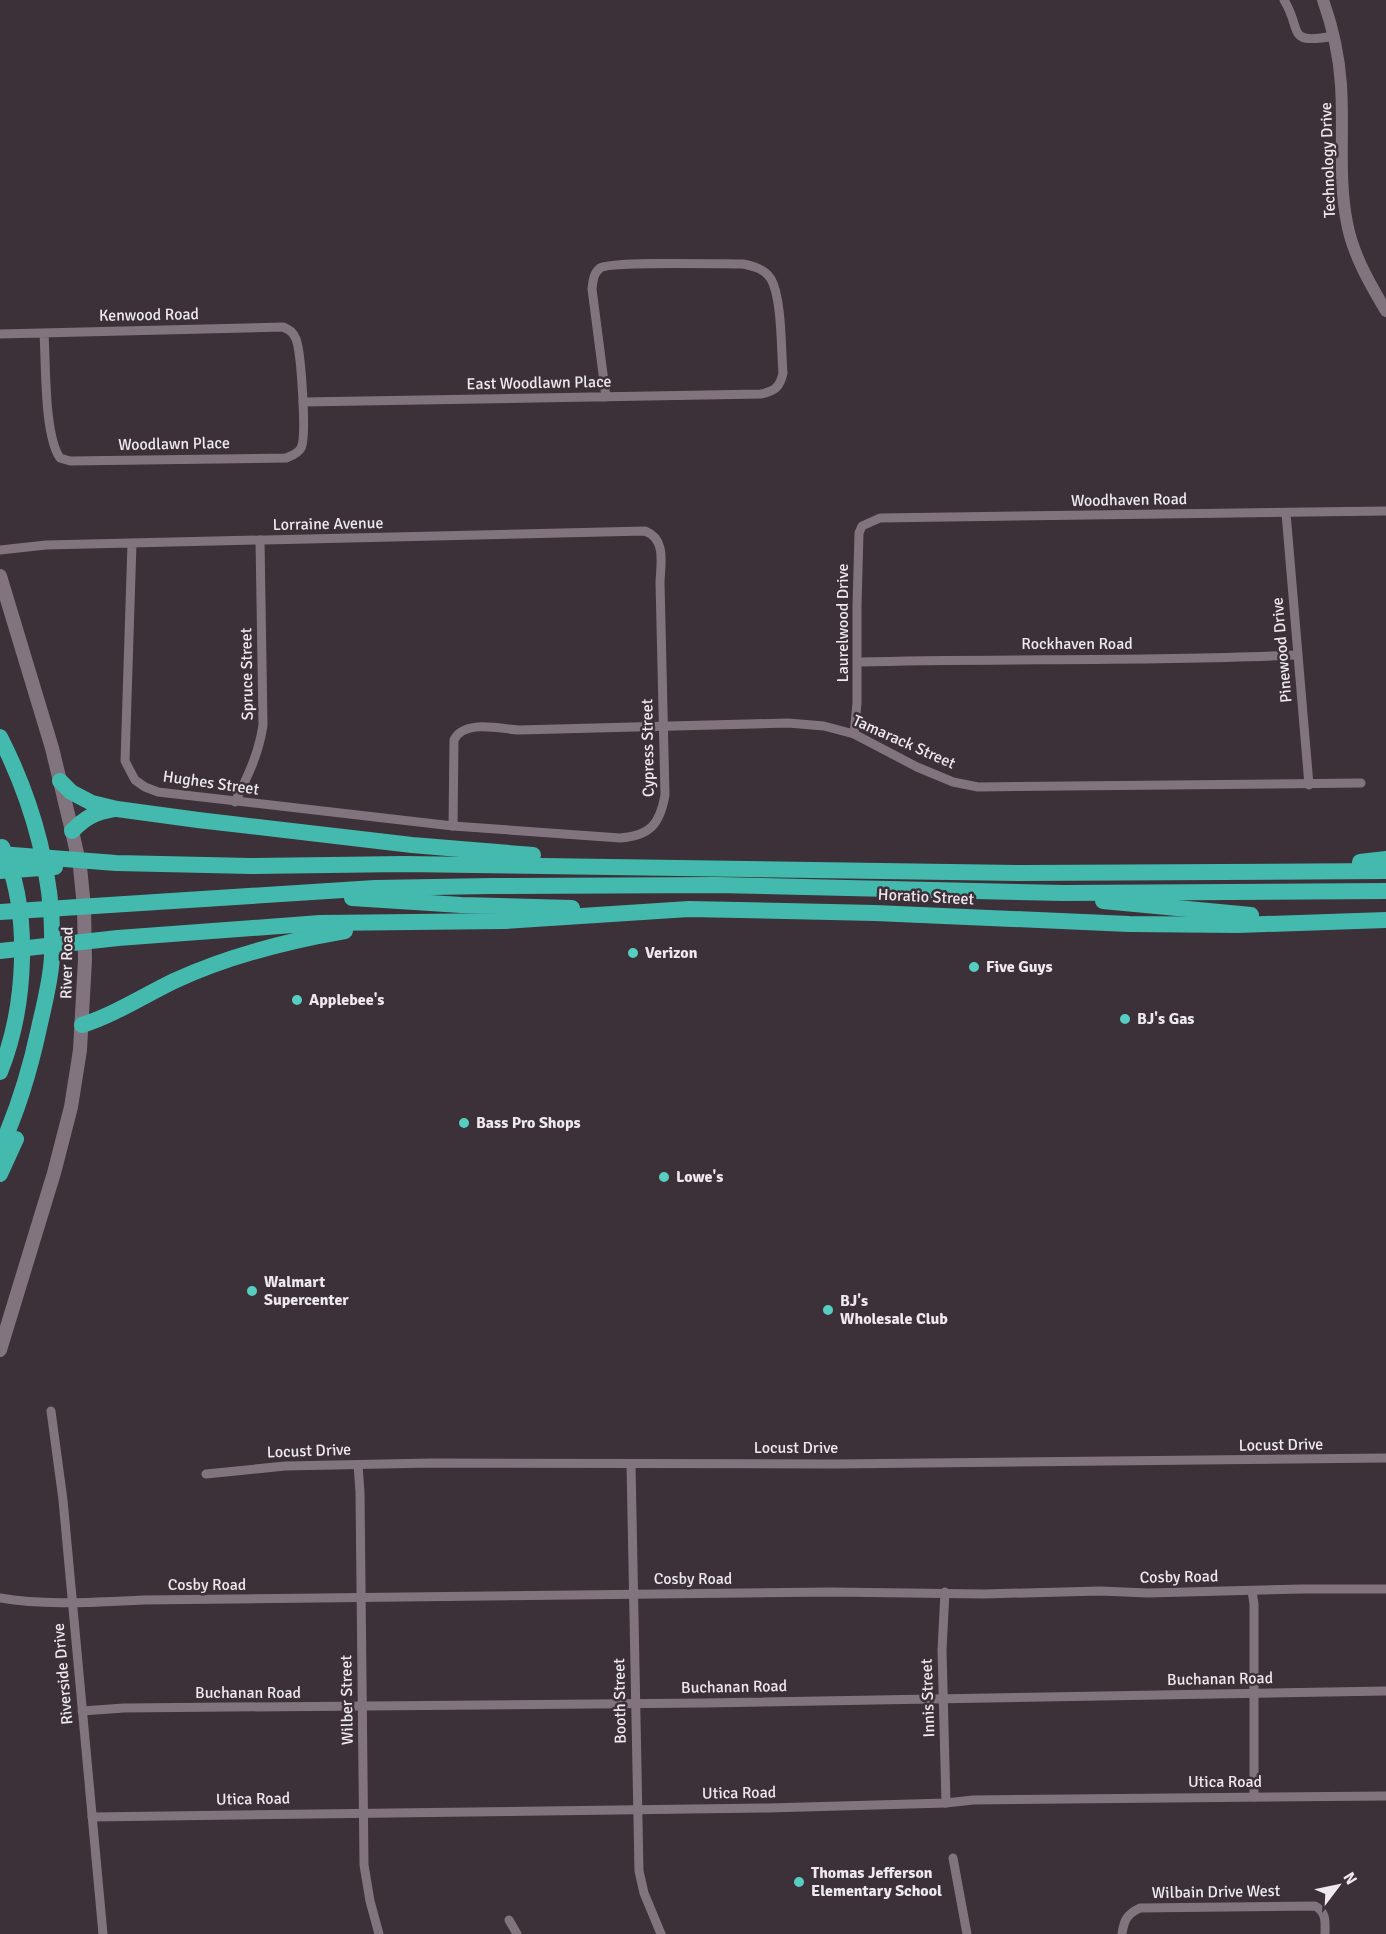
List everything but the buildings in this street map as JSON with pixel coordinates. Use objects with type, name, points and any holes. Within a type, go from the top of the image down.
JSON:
[{"type":"highway","points":[[0,736],[27,798],[46,868],[52,914],[52,958],[46,1041],[38,1081],[0,1174]]},
{"type":"highway","points":[[60,781],[71,792],[92,803],[117,808],[198,820],[412,845],[547,856],[632,867]]},
{"type":"highway","points":[[72,831],[86,818],[117,808]]},
{"type":"highway","points":[[0,843],[14,884],[21,926],[21,983],[16,1022],[0,1072]]},
{"type":"highway","points":[[0,854],[116,863],[251,866],[404,864],[1022,873],[1386,871]]},
{"type":"highway","points":[[1273,871],[1386,859]]},
{"type":"highway","points":[[0,871],[116,863]]},
{"type":"highway","points":[[0,912],[375,888],[716,885],[1064,893],[1386,891]]},
{"type":"highway","points":[[1064,893],[1089,900],[1348,922]]},
{"type":"highway","points":[[295,894],[461,905],[603,908],[642,912]]},
{"type":"highway","name":"Horatio Street","points":[[390,922],[581,918],[689,909],[875,913],[1129,924],[1238,925],[1386,920]]},
{"type":"highway","points":[[82,1025],[111,1014],[175,981],[248,953],[298,939],[390,922]]},
{"type":"highway","points":[[0,951],[118,938],[320,923],[390,922]]},
{"type":"highway","points":[[0,1149],[32,1062],[52,958]]},
{"type":"main road","name":"River Road","points":[[0,576],[60,781],[80,867],[85,960],[82,1025],[71,1107],[54,1173],[0,1350]]},
{"type":"street","points":[[1284,0],[1294,30],[1300,37],[1307,39],[1334,36]]},
{"type":"street","name":"Technology Drive","points":[[1323,0],[1334,36],[1341,86],[1346,223],[1367,279],[1386,311]]},
{"type":"street","name":"East Woodlawn Place","points":[[303,402],[606,397],[761,394],[776,390],[781,383],[783,373],[776,290],[771,279],[755,266],[743,264],[608,265],[601,268],[593,277],[592,285],[606,397]]},
{"type":"street","name":"Kenwood Road","points":[[0,334],[283,327],[291,330],[295,336]]},
{"type":"street","name":"Woodlawn Place","points":[[44,333],[50,425],[54,449],[60,458],[70,461],[286,458],[296,454],[303,442],[303,402],[295,336]]},
{"type":"street","name":"Woodhaven Road","points":[[873,520],[880,518],[1386,511]]},
{"type":"street","name":"Pinewood Drive","points":[[1286,513],[1296,655],[1309,784]]},
{"type":"street","name":"Laurelwood Drive","points":[[854,734],[857,703],[860,533],[862,526],[873,520]]},
{"type":"street","name":"Lorraine Avenue","points":[[0,550],[46,545],[645,531],[655,536]]},
{"type":"street","name":"Cypress Street","points":[[453,826],[620,838],[632,837],[648,831],[658,822],[665,795],[661,552],[660,543],[655,536]]},
{"type":"street","name":"Spruce Street","points":[[235,802],[255,762],[263,724],[260,540]]},
{"type":"street","name":"Hughes Street","points":[[132,543],[125,761],[135,780],[158,792],[453,826]]},
{"type":"street","name":"Rockhaven Road","points":[[858,662],[951,659],[1231,658],[1296,655]]},
{"type":"street","name":"Tamarack Street","points":[[453,826],[454,740],[458,733],[466,728],[519,730],[788,723],[824,726],[854,734],[916,767],[953,782],[978,787],[1361,783]]},
{"type":"street","name":"Riverside Drive","points":[[51,1411],[63,1500],[103,1934]]},
{"type":"street","name":"Locust Drive","points":[[206,1474],[285,1466],[358,1465],[1386,1458]]},
{"type":"street","name":"Booth Street","points":[[631,1464],[639,1871],[644,1893],[661,1934]]},
{"type":"street","name":"Wilber Street","points":[[358,1465],[362,1599],[364,1864],[370,1901],[379,1934]]},
{"type":"street","name":"Cosby Road","points":[[0,1598],[22,1602],[72,1603],[143,1600],[634,1594],[945,1592],[984,1594],[1100,1591],[1148,1593],[1386,1589]]},
{"type":"street","points":[[1252,1591],[1254,1797]]},
{"type":"street","name":"Innis Street","points":[[945,1592],[942,1650],[946,1803]]},
{"type":"street","name":"Buchanan Road","points":[[82,1711],[124,1708],[704,1703],[1386,1692]]},
{"type":"street","name":"Utica Road","points":[[92,1817],[769,1808],[946,1803],[973,1800],[1386,1796]]},
{"type":"street","points":[[953,1858],[967,1934]]},
{"type":"street","name":"Wilbain Drive West","points":[[1122,1934],[1124,1920],[1132,1911],[1140,1908],[1290,1905],[1320,1908],[1325,1917],[1325,1934]]},
{"type":"street","points":[[509,1920],[517,1934]]},
{"type":"place","name":"Verizon","points":[[633,953]]},
{"type":"place","name":"Five Guys","points":[[974,967]]},
{"type":"place","name":"Applebee's","points":[[297,1000]]},
{"type":"place","name":"BJ's Gas","points":[[1125,1019]]},
{"type":"place","name":"Bass Pro Shops","points":[[464,1123]]},
{"type":"place","name":"Lowe's","points":[[664,1177]]},
{"type":"place","name":"Walmart Supercenter","points":[[252,1291]]},
{"type":"place","name":"BJ's Wholesale Club","points":[[828,1310]]},
{"type":"place","name":"Thomas Jefferson Elementary School","points":[[799,1882]]}]
